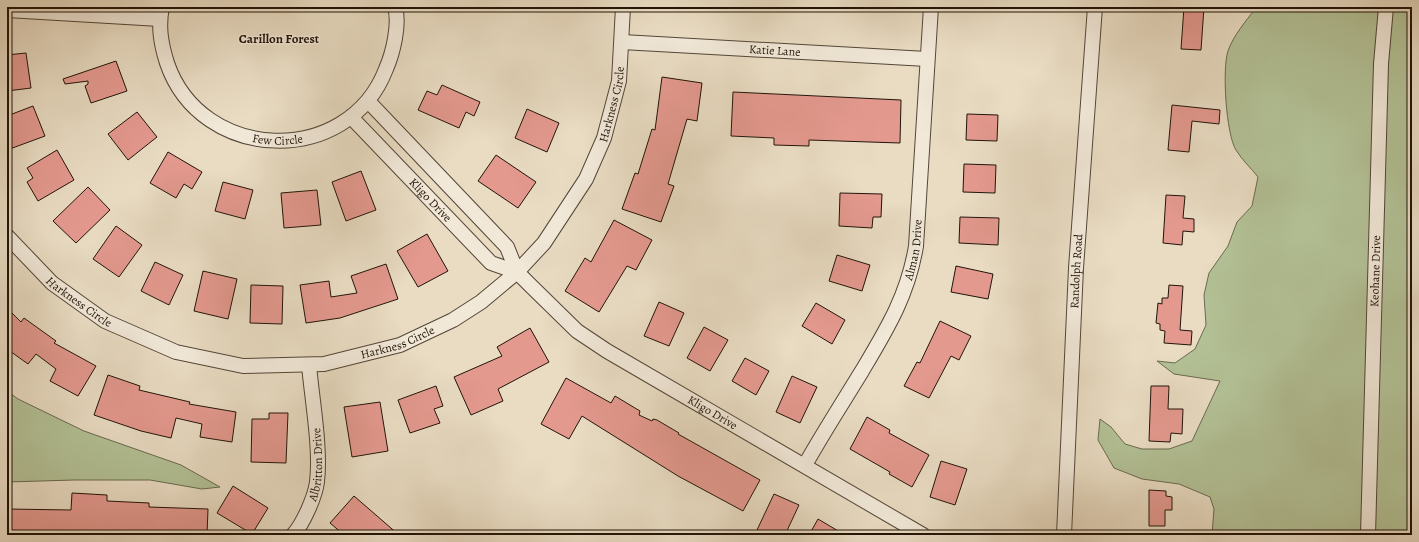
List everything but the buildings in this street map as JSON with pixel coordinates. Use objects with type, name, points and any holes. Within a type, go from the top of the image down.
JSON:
[{"type":"street","name":"Few Circle","points":[[161,13],[161,46],[172,77],[190,103],[210,121],[232,133],[264,141],[296,141],[326,132],[352,117],[368,102],[381,83],[394,50],[395,7]]},
{"type":"street","name":"Harkness Circle","points":[[7,236],[52,284],[105,321],[176,352],[243,366],[324,364],[400,345],[453,320],[481,302],[517,272],[544,243],[586,179],[604,138],[619,81],[623,7]]},
{"type":"street","name":"Alman Drive","points":[[805,465],[892,319],[906,288],[912,267],[916,246],[931,7]]},
{"type":"street","name":"Randolph Road","points":[[1064,535],[1076,268],[1095,7]]},
{"type":"street","name":"Keohane Drive","points":[[1368,535],[1381,72],[1386,7]]},
{"type":"street","points":[[7,10],[161,13]]},
{"type":"street","name":"Katie Lane","points":[[622,42],[927,59]]},
{"type":"street","name":"Kligo Drive","points":[[368,102],[507,247],[517,272],[577,331],[601,347],[923,535]]},
{"type":"street","name":"Kligo Drive","points":[[352,117],[491,263],[517,272]]},
{"type":"street","name":"Albritton Drive","points":[[293,535],[301,526],[317,484],[318,464],[309,364]]},
{"type":"green space","points":[[1254,7],[1412,7],[1412,535],[1212,535],[1214,509],[1210,497],[1179,484],[1142,479],[1114,468],[1098,440],[1100,419],[1111,427],[1125,444],[1142,449],[1169,449],[1192,441],[1220,381],[1174,374],[1157,361],[1175,363],[1195,349],[1206,325],[1204,295],[1209,273],[1228,246],[1237,222],[1252,206],[1258,177],[1238,154],[1233,142],[1227,116],[1225,72],[1226,60],[1230,45],[1255,9]]},
{"type":"green space","points":[[7,391],[18,399],[84,431],[181,465],[220,487],[202,489],[150,480],[7,482]]},
{"type":"district","name":"Carillon Forest","points":[[279,38]]}]
